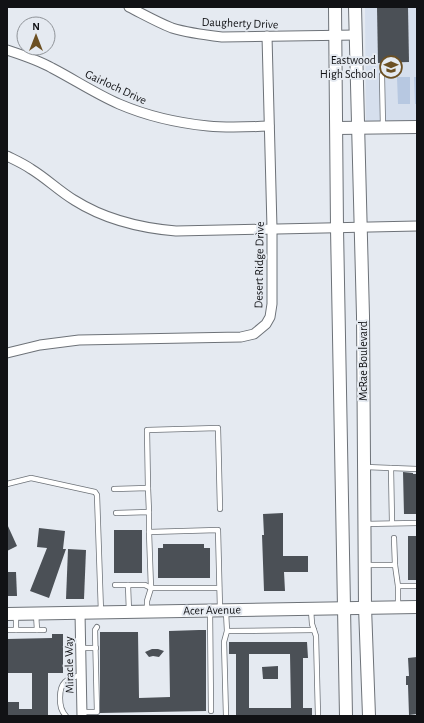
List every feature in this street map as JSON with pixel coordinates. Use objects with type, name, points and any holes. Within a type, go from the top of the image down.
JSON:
[{"type":"main road","name":"McRae Boulevard","points":[[335,7],[337,228],[346,716]]},
{"type":"main road","name":"McRae Boulevard","points":[[355,7],[363,316],[365,607],[369,716]]},
{"type":"main road","points":[[337,128],[417,127]]},
{"type":"main road","name":"Acer Avenue","points":[[11,614],[417,607]]},
{"type":"street","name":"Daugherty Drive","points":[[129,7],[158,22],[184,31],[204,35],[222,37],[356,35]]},
{"type":"street","name":"Desert Ridge Drive","points":[[7,353],[40,344],[79,340],[241,337],[254,334],[266,324],[272,310],[272,228],[267,36]]},
{"type":"street","name":"Gairloch Drive","points":[[7,50],[52,67],[102,96],[155,117],[187,124],[208,126],[269,126]]},
{"type":"street","points":[[7,156],[32,169],[74,200],[102,214],[132,224],[155,229],[176,230],[417,226]]},
{"type":"street","name":"Miracle Way","points":[[80,613],[82,714]]},
{"type":"lane","points":[[382,75],[383,128]]},
{"type":"lane","points":[[147,612],[147,600],[150,588],[147,430],[218,428],[220,509]]},
{"type":"lane","points":[[364,468],[417,469]]},
{"type":"lane","points":[[391,468],[392,523]]},
{"type":"lane","points":[[7,484],[31,478],[94,492],[97,495],[101,613]]},
{"type":"lane","points":[[114,489],[148,488]]},
{"type":"lane","points":[[116,513],[149,512]]},
{"type":"lane","points":[[364,524],[417,523]]},
{"type":"lane","points":[[149,532],[218,530],[219,588],[211,711]]},
{"type":"lane","points":[[394,538],[395,565],[398,586],[398,607]]},
{"type":"lane","points":[[365,565],[395,565]]},
{"type":"lane","points":[[115,585],[145,585],[150,588],[219,588]]},
{"type":"lane","points":[[128,585],[129,612]]},
{"type":"lane","points":[[398,586],[417,586]]},
{"type":"lane","points":[[311,609],[312,624],[316,636],[318,716]]},
{"type":"lane","points":[[218,610],[227,631],[224,642],[226,716]]},
{"type":"lane","points":[[11,614],[16,630]]},
{"type":"lane","points":[[36,614],[36,630]]},
{"type":"lane","points":[[82,714],[97,712],[95,630],[97,627]]},
{"type":"lane","points":[[7,630],[44,630]]},
{"type":"lane","points":[[227,631],[314,630]]},
{"type":"lane","points":[[81,648],[96,648]]},
{"type":"lane","points":[[66,716],[60,705],[61,686],[68,679],[82,675]]},
{"type":"shaded area","name":"Eastwood High School","points":[[365,7],[417,7],[417,127],[366,128]]},
{"type":"shaded area","points":[[397,77],[410,77],[410,104],[398,104]]},
{"type":"shaded area","points":[[414,77],[417,77],[417,104],[415,104]]},
{"type":"building","name":"Eastwood High School","points":[[377,7],[408,7],[409,62],[378,63]]},
{"type":"building","points":[[403,472],[417,474],[417,514],[404,514]]},
{"type":"building","points":[[283,513],[283,556],[308,556],[308,572],[284,572],[285,591],[264,591],[262,535],[264,535],[263,514]]},
{"type":"building","points":[[7,524],[17,546],[7,551]]},
{"type":"building","points":[[39,528],[65,531],[63,549],[66,549],[49,598],[30,591],[47,548],[37,547]]},
{"type":"building","points":[[114,530],[142,530],[142,573],[114,573]]},
{"type":"building","points":[[408,536],[417,536],[417,580],[408,580]]},
{"type":"building","points":[[163,544],[204,544],[204,548],[210,548],[210,578],[158,578],[158,548],[163,548]]},
{"type":"building","points":[[68,549],[86,550],[84,599],[66,599]]},
{"type":"building","points":[[7,572],[16,572],[17,596],[7,596]]},
{"type":"building","points":[[206,630],[206,711],[100,713],[100,632],[138,632],[139,698],[170,697],[169,631]]},
{"type":"building","points":[[52,634],[63,634],[63,673],[48,673],[48,716],[7,716],[7,702],[19,702],[19,709],[32,709],[32,673],[7,673],[7,639],[52,638]]},
{"type":"building","points":[[229,642],[307,642],[308,658],[303,658],[303,708],[312,708],[312,716],[236,716],[236,654],[229,654]],"holes":[[[249,654],[290,654],[291,708],[249,708]]]},
{"type":"building","points":[[152,649],[164,651],[159,657],[149,657],[145,652]]},
{"type":"building","points":[[417,657],[417,714],[409,715],[408,685],[406,685],[406,676],[409,676],[408,658]]},
{"type":"building","points":[[278,666],[278,679],[263,679],[262,667]]},
{"type":"place","name":"Eastwood High School","points":[[391,67]]}]
